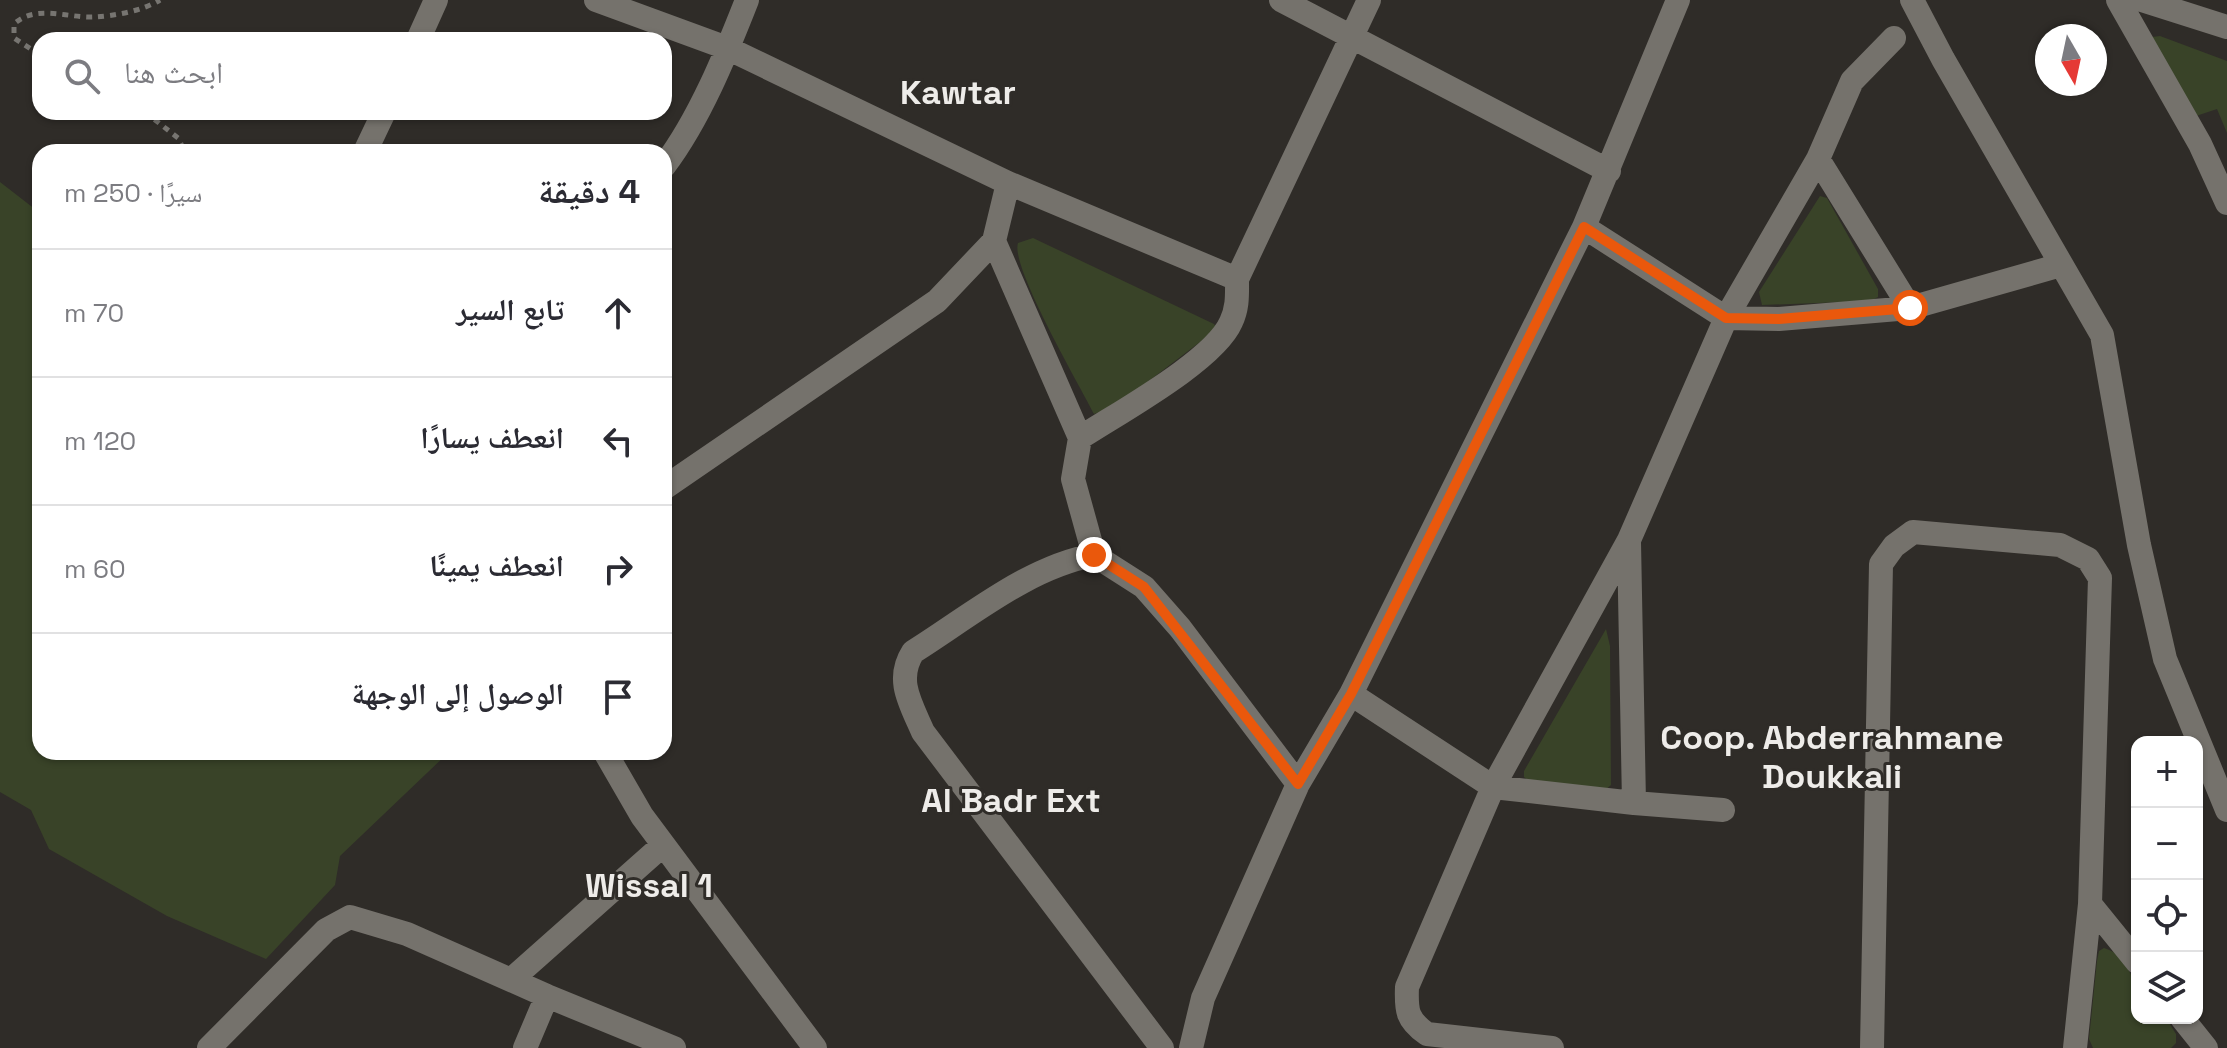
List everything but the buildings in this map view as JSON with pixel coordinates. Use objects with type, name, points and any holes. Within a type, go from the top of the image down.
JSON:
[{"type":"street","points":[[422,32],[436,0]]},
{"type":"street","points":[[596,0],[727,48],[1008,183],[1237,279]]},
{"type":"street","points":[[672,156],[727,48],[747,0]]},
{"type":"street","points":[[1281,0],[1352,34],[1609,171]]},
{"type":"street","points":[[1080,438],[1210,349],[1230,325],[1238,304],[1237,279],[1369,0]]},
{"type":"street","points":[[1191,1048],[1203,998],[1298,784],[1351,694],[1584,227],[1678,0]]},
{"type":"street","points":[[1912,0],[2102,335],[2139,545],[2165,659],[2227,810]]},
{"type":"street","points":[[2118,0],[2200,144],[2227,203]]},
{"type":"street","points":[[2142,0],[2227,27]]},
{"type":"street","points":[[1552,1048],[1427,1034],[1411,1023],[1406,1008],[1407,987],[1493,787],[1629,540],[1726,318],[1818,159],[1852,81],[1894,38]]},
{"type":"street","points":[[369,144],[380,120]]},
{"type":"street","points":[[1818,159],[1910,308]]},
{"type":"street","points":[[672,483],[937,301],[994,241],[1008,183]]},
{"type":"street","points":[[1584,227],[1726,318],[1779,319],[1910,308],[2061,265]]},
{"type":"street","points":[[994,241],[1080,438],[1073,479],[1094,555],[1144,587],[1298,784]]},
{"type":"street","points":[[1872,1048],[1881,564],[1894,546],[1913,532],[2060,545],[2088,559],[2100,578],[2090,904],[2075,1048]]},
{"type":"street","points":[[1629,540],[1634,803]]},
{"type":"street","points":[[1094,555],[1068,560],[1041,572],[913,652],[905,665],[903,678],[923,732],[1162,1048]]},
{"type":"street","points":[[1351,694],[1493,787],[1530,794],[1723,810]]},
{"type":"street","points":[[609,760],[617,779],[663,845],[815,1048]]},
{"type":"street","points":[[512,979],[663,845]]},
{"type":"street","points":[[2090,904],[2131,955]]},
{"type":"street","points":[[209,1048],[326,930],[350,917],[382,925],[674,1048]]},
{"type":"street","points":[[525,1048],[547,996]]},
{"type":"street","points":[[2187,1024],[2206,1048]]},
{"type":"path","points":[[32,50],[14,38],[14,24],[29,14],[116,15],[160,0]]},
{"type":"path","points":[[155,120],[181,144]]},
{"type":"green space","points":[[2160,36],[2227,61],[2227,133],[2217,109],[2193,117],[2152,37]]},
{"type":"green space","points":[[0,182],[32,207],[32,760],[441,760],[340,856],[335,885],[266,959],[167,916],[49,849],[31,810],[0,792]]},
{"type":"green space","points":[[1820,196],[1827,198],[1878,289],[1878,297],[1870,301],[1762,305],[1759,292]]},
{"type":"green space","points":[[1033,238],[1214,324],[1217,329],[1116,406],[1094,414],[1035,300],[1018,256],[1018,243]]},
{"type":"green space","points":[[1606,629],[1610,646],[1611,785],[1604,791],[1531,783],[1524,777],[1524,771]]},
{"type":"green space","points":[[2104,948],[2114,953],[2122,959],[2131,975],[2131,1024],[2170,1024],[2176,1034],[2176,1043],[2171,1048],[2093,1048],[2089,1039],[2099,951]]},
{"type":"district","name":"Kawtar","points":[[958,92]]},
{"type":"district","name":"Coop. Abderrahmane Doukkali","points":[[1832,756]]},
{"type":"district","name":"Al Badr Ext","points":[[1011,800]]},
{"type":"district","name":"Wissal 1","points":[[649,885]]},
{"type":"route","points":[[1094,555],[1144,587],[1180,628],[1298,784],[1351,694],[1584,227],[1726,318],[1779,319],[1910,308]]}]
